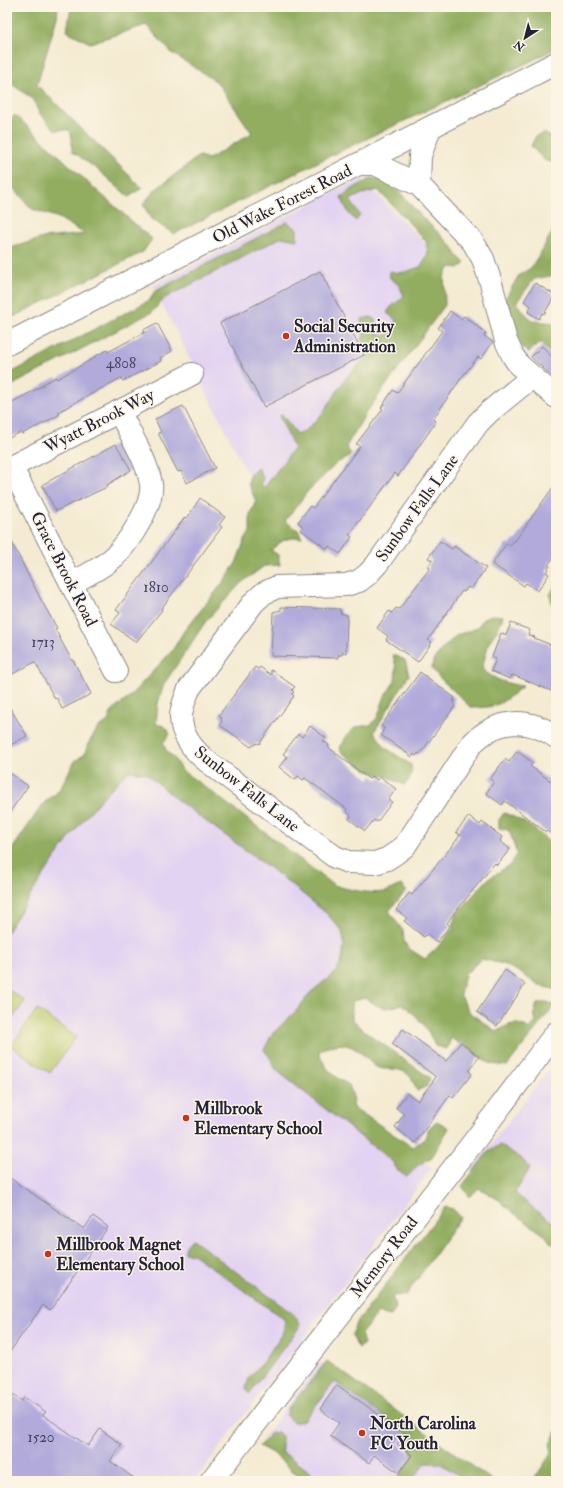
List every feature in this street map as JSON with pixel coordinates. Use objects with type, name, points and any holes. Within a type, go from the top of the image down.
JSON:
[{"type":"street","name":"Old Wake Forest Road","points":[[7,344],[430,128],[553,68]]},
{"type":"street","points":[[420,185],[420,156],[430,128]]},
{"type":"street","points":[[360,164],[375,164],[420,185],[473,242],[483,259],[506,340],[519,365],[556,398]]},
{"type":"street","name":"Wyatt Brook Way","points":[[9,468],[192,374]]},
{"type":"street","name":"Sunbow Falls Lane","points":[[532,377],[489,412],[478,423],[377,564],[368,574],[358,581],[346,585],[277,587],[264,593],[254,602],[189,689],[181,716],[183,729],[189,741],[197,753],[208,762],[336,857],[348,862],[363,863],[375,863],[386,859],[405,846],[471,745],[481,734],[507,723],[522,723],[551,733],[556,737]]},
{"type":"street","points":[[72,583],[97,570],[114,557],[128,539],[149,502],[151,486],[148,470],[118,411]]},
{"type":"street","name":"Grace Brook Road","points":[[9,468],[72,583],[116,671]]},
{"type":"street","name":"Memory Road","points":[[211,1481],[556,1033]]},
{"type":"shaded area","points":[[361,178],[445,264],[267,513],[153,286]]},
{"type":"shaded area","name":"Millbrook Elementary School","points":[[113,725],[391,939],[297,1067],[432,1168],[194,1481],[7,1481],[7,870]]},
{"type":"shaded area","points":[[556,1059],[556,1235],[471,1171]]},
{"type":"shaded area","points":[[321,1362],[431,1446],[480,1481],[317,1481],[262,1439]]},
{"type":"green space","points":[[7,7],[58,7],[57,17],[37,85],[142,188],[129,197],[98,170],[72,151],[70,130],[55,130],[39,113],[33,99],[7,81]]},
{"type":"green space","points":[[71,7],[556,7],[556,48],[330,156],[174,234],[151,219],[143,204],[155,190],[199,156],[209,159],[252,133],[217,82],[172,53],[146,25],[90,43],[67,31]]},
{"type":"green space","points":[[15,115],[152,239],[143,252],[7,320],[7,249],[43,238],[85,234],[59,218],[32,209],[7,181],[7,122]]},
{"type":"green space","points":[[544,133],[556,140],[556,164],[544,160],[531,146],[536,136]]},
{"type":"green space","points":[[372,178],[391,182],[420,215],[452,246],[457,255],[465,263],[460,268],[450,267],[444,277],[445,305],[366,413],[346,447],[351,454],[348,458],[338,462],[308,491],[285,521],[299,531],[302,538],[288,539],[271,550],[278,555],[280,565],[264,566],[240,584],[206,621],[164,684],[158,703],[156,724],[164,726],[170,734],[163,743],[166,750],[174,758],[181,770],[334,885],[359,891],[385,892],[402,885],[406,891],[389,911],[403,931],[404,941],[408,948],[425,959],[437,948],[453,928],[455,915],[487,880],[511,864],[517,853],[508,830],[499,828],[499,820],[504,813],[540,833],[556,851],[556,988],[554,989],[539,986],[521,973],[503,964],[481,959],[465,975],[460,994],[470,1013],[497,1032],[513,1024],[525,1026],[529,1029],[536,1022],[534,1013],[537,1004],[548,1002],[554,1006],[507,1066],[491,1064],[451,1038],[447,1049],[435,1046],[422,1023],[402,1004],[383,1008],[366,998],[352,1001],[352,1019],[366,1032],[430,1078],[427,1086],[417,1091],[413,1081],[405,1072],[377,1067],[359,1051],[343,1044],[337,1044],[319,1051],[326,1067],[338,1078],[349,1085],[354,1100],[353,1107],[412,1147],[424,1140],[429,1128],[437,1121],[449,1128],[432,1157],[417,1166],[407,1177],[396,1169],[394,1163],[276,1070],[269,1056],[264,1050],[272,1034],[298,1009],[310,993],[336,972],[342,960],[344,943],[342,931],[326,913],[282,877],[177,800],[146,773],[129,771],[94,807],[63,847],[7,932],[7,859],[9,854],[40,808],[59,790],[75,761],[85,754],[88,744],[98,728],[108,721],[112,711],[126,700],[172,651],[184,631],[222,584],[236,563],[244,542],[250,532],[250,514],[256,501],[248,484],[250,474],[258,468],[263,478],[261,483],[264,488],[294,448],[279,416],[282,415],[298,435],[313,424],[325,410],[346,378],[367,356],[362,342],[364,332],[361,324],[362,319],[371,317],[375,320],[378,334],[386,336],[396,320],[387,313],[390,308],[404,296],[399,285],[390,278],[389,271],[399,273],[420,267],[428,255],[426,241],[378,190],[362,194],[350,200],[360,215],[356,221],[349,214],[341,197]]},
{"type":"green space","points":[[287,222],[297,229],[297,240],[282,237],[165,298],[152,312],[7,388],[7,375],[150,300],[154,292]]},
{"type":"green space","points":[[556,226],[556,275],[534,279],[516,303],[532,321],[556,323],[556,358],[540,343],[528,353],[514,338],[505,299],[519,275],[531,268]]},
{"type":"green space","points":[[556,584],[556,613],[550,595]]},
{"type":"green space","points":[[492,615],[503,616],[498,629],[489,642],[482,669],[501,681],[523,686],[510,697],[494,706],[470,707],[432,669],[433,661],[443,648],[457,635],[477,628],[484,618]]},
{"type":"green space","points":[[393,655],[405,660],[409,675],[374,732],[386,748],[411,765],[410,776],[404,785],[390,778],[368,771],[341,752],[340,746],[348,734],[356,727],[370,725],[377,718],[385,696],[395,681],[396,667]]},
{"type":"green space","points":[[7,989],[25,1001],[7,1026]]},
{"type":"green space","points":[[37,1009],[76,1037],[50,1073],[11,1046]]},
{"type":"green space","points":[[500,1145],[521,1158],[530,1168],[515,1193],[542,1215],[556,1224],[555,1244],[550,1242],[546,1236],[512,1212],[499,1200],[479,1188],[470,1197],[462,1186],[488,1152]]},
{"type":"green space","points":[[445,1207],[453,1209],[461,1217],[406,1295],[392,1296],[396,1308],[391,1316],[378,1313],[361,1334],[364,1344],[358,1348],[352,1335],[355,1325]]},
{"type":"green space","points":[[192,1239],[293,1314],[301,1325],[249,1394],[246,1389],[249,1378],[263,1362],[282,1334],[285,1320],[193,1254],[184,1253],[186,1246]]},
{"type":"green space","points":[[327,1361],[493,1481],[467,1481],[441,1464],[426,1463],[411,1481],[396,1481],[413,1456],[406,1440],[409,1435],[335,1382],[302,1422],[293,1422],[286,1416],[288,1409]]},
{"type":"green space","points":[[278,1432],[282,1437],[282,1452],[323,1481],[307,1481],[290,1469],[274,1454],[259,1446],[271,1433]]},
{"type":"green space","points":[[556,1432],[556,1481],[533,1481],[552,1452],[550,1444]]},
{"type":"building","points":[[320,271],[364,355],[264,407],[220,323]]},
{"type":"building","points":[[535,283],[555,295],[544,314],[542,313],[539,319],[528,312],[531,306],[524,301]]},
{"type":"building","points":[[450,311],[461,319],[464,316],[486,333],[484,336],[493,342],[481,359],[478,357],[462,377],[433,419],[436,422],[398,476],[395,473],[349,535],[352,537],[340,554],[329,546],[327,549],[300,529],[303,527],[298,522],[310,506],[313,508],[360,446],[356,444],[383,409],[381,408],[393,390],[397,393],[442,331],[438,328]]},
{"type":"building","points":[[157,323],[172,351],[160,358],[161,361],[123,381],[121,378],[58,412],[60,414],[46,422],[22,434],[21,432],[7,439],[7,405],[56,377],[57,379],[107,350],[108,352],[145,332],[143,330]]},
{"type":"building","points":[[542,346],[556,361],[556,380],[531,357]]},
{"type":"building","points":[[183,406],[215,468],[187,483],[181,471],[178,472],[158,433],[161,432],[155,419]]},
{"type":"building","points":[[116,444],[131,470],[107,485],[107,487],[56,511],[42,485]]},
{"type":"building","points":[[556,483],[556,554],[548,565],[550,566],[546,572],[549,574],[538,591],[526,583],[524,586],[492,564],[507,543],[510,546],[514,540],[515,541]]},
{"type":"building","points":[[200,498],[225,517],[219,525],[222,527],[161,609],[162,610],[136,642],[111,624],[120,613],[116,610],[185,517],[187,518]]},
{"type":"building","points":[[7,533],[57,628],[55,629],[91,694],[62,709],[35,662],[7,677]]},
{"type":"building","points":[[440,541],[452,549],[454,546],[486,568],[471,589],[468,587],[464,592],[462,591],[428,640],[432,642],[418,662],[386,640],[388,636],[377,628],[389,611],[392,613],[396,608],[399,609],[430,568],[428,567],[432,560],[428,558]]},
{"type":"building","points":[[281,607],[340,609],[340,613],[347,615],[346,653],[338,655],[338,658],[271,656],[273,612],[281,610]]},
{"type":"building","points":[[511,623],[530,630],[528,635],[556,647],[556,693],[518,677],[512,675],[510,679],[491,671],[496,659],[492,657],[501,633],[506,635]]},
{"type":"building","points":[[255,667],[258,669],[260,667],[271,675],[271,670],[295,687],[292,690],[294,692],[292,694],[294,696],[259,744],[257,743],[251,747],[220,725],[222,718],[219,715]]},
{"type":"building","points":[[420,672],[455,698],[453,701],[455,702],[453,704],[455,706],[420,754],[418,753],[416,756],[414,754],[412,757],[381,735],[384,728],[381,726]]},
{"type":"building","points":[[7,703],[27,736],[7,747]]},
{"type":"building","points":[[310,726],[326,738],[323,741],[329,745],[328,747],[369,779],[372,776],[377,780],[380,777],[396,789],[388,800],[392,802],[377,822],[374,820],[365,831],[349,819],[351,816],[346,811],[347,809],[305,778],[303,780],[298,776],[295,780],[279,767],[287,757],[283,754],[298,734],[302,737]]},
{"type":"building","points":[[517,751],[533,763],[530,766],[556,785],[556,837],[547,831],[546,832],[505,801],[502,805],[486,793],[494,782],[490,779],[505,759],[509,762]]},
{"type":"building","points":[[7,771],[28,786],[7,816]]},
{"type":"building","points":[[469,816],[480,825],[482,822],[502,837],[500,841],[510,849],[497,865],[495,863],[452,916],[447,923],[450,926],[437,942],[427,934],[424,937],[404,921],[407,918],[396,910],[409,893],[412,895],[456,841],[460,835],[456,832]]},
{"type":"building","points":[[505,970],[525,984],[497,1026],[477,1012]]},
{"type":"building","points":[[403,1029],[446,1061],[461,1042],[479,1057],[469,1071],[472,1074],[453,1098],[450,1095],[415,1143],[395,1127],[404,1114],[396,1108],[407,1093],[418,1101],[436,1077],[392,1044]]},
{"type":"building","name":"Millbrook Magnet Elementary School","points":[[7,1176],[84,1229],[93,1216],[108,1227],[54,1305],[50,1310],[43,1305],[7,1356]]},
{"type":"building","points":[[337,1385],[405,1433],[397,1444],[412,1455],[399,1473],[374,1455],[369,1463],[330,1436],[339,1423],[320,1409]]},
{"type":"building","points":[[7,1391],[22,1401],[24,1397],[46,1412],[43,1415],[88,1446],[100,1429],[122,1445],[110,1461],[138,1481],[13,1481],[7,1477]]},
{"type":"place","name":"Social Security Administration","points":[[286,336]]},
{"type":"place","name":"Millbrook Elementary School","points":[[186,1118]]},
{"type":"place","name":"Millbrook Magnet Elementary School","points":[[48,1254]]},
{"type":"place","name":"North Carolina FC Youth","points":[[362,1433]]}]
